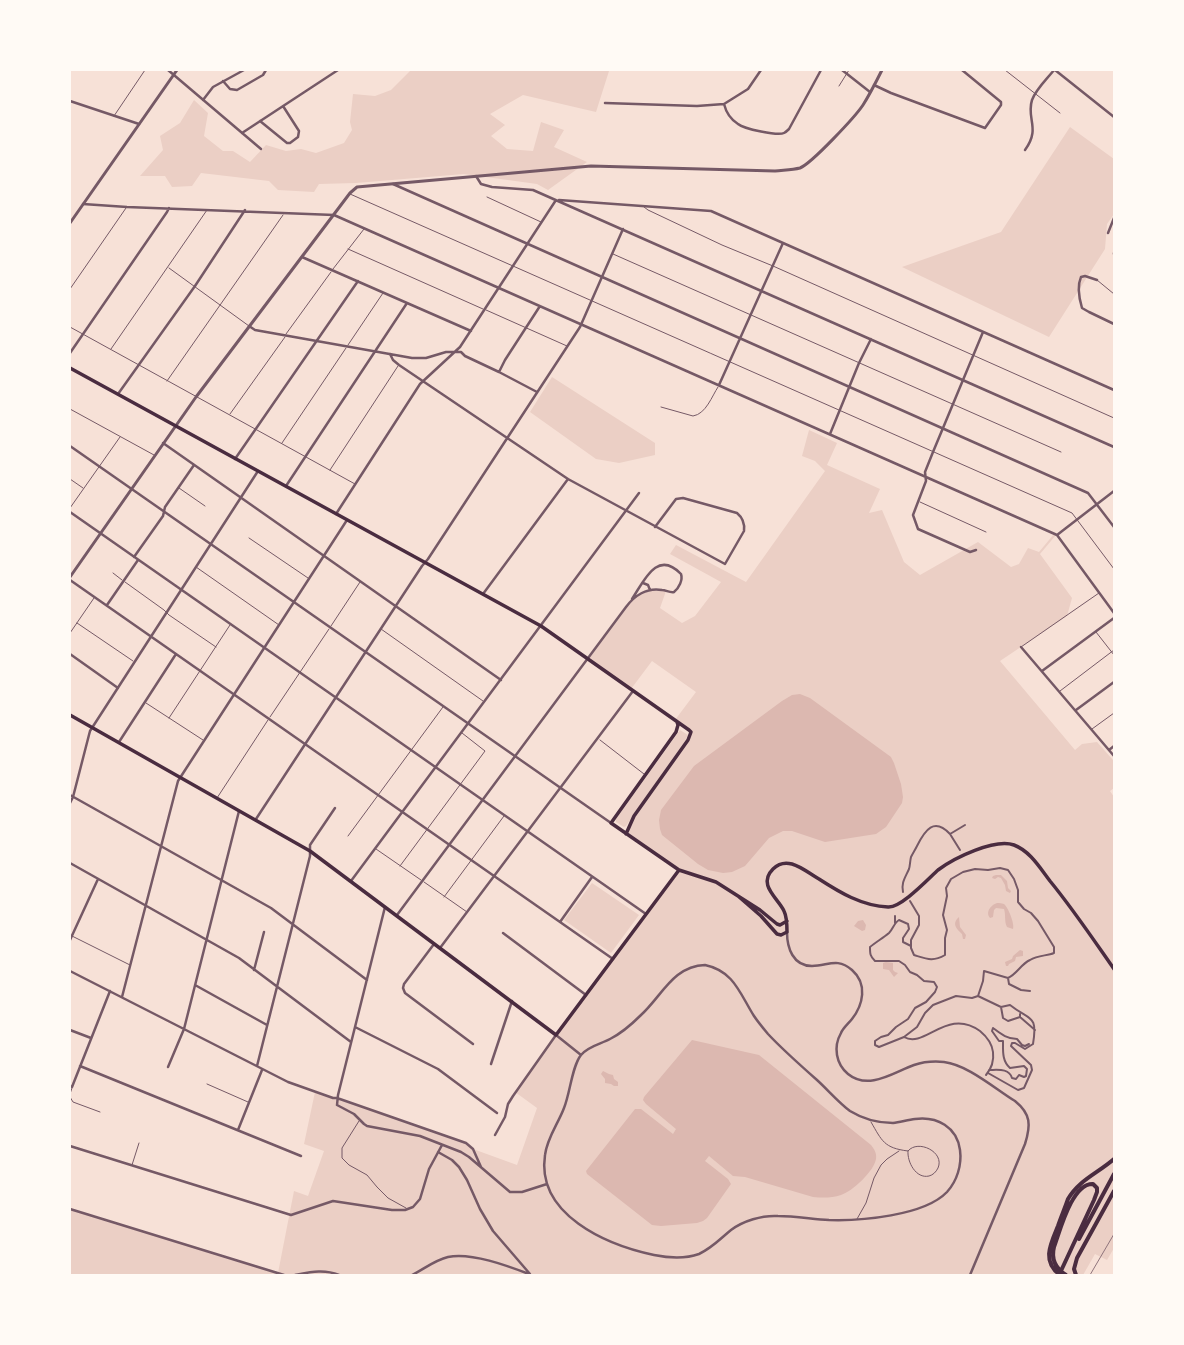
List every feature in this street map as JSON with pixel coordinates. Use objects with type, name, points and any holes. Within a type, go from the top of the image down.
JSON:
[{"type":"highway","points":[[1060,1274],[1050,1262],[1050,1248],[1068,1199],[1081,1182],[1114,1158]]},
{"type":"highway","points":[[1060,1274],[1114,1174]]},
{"type":"highway","points":[[1060,1274],[1096,1196],[1097,1188],[1094,1184],[1083,1186],[1072,1201],[1054,1249],[1053,1260],[1055,1268],[1066,1275]]},
{"type":"highway","points":[[1076,1275],[1074,1269],[1076,1262],[1114,1191]]},
{"type":"main road","points":[[70,368],[541,626],[689,730],[691,732],[688,740],[634,816],[626,834]]},
{"type":"main road","points":[[70,715],[256,819],[310,851],[556,1035],[680,870]]},
{"type":"main road","points":[[677,721],[678,725],[676,732],[611,823],[680,870],[713,880],[760,910],[777,924],[780,925],[787,921]]},
{"type":"main road","points":[[738,896],[761,916],[777,934],[781,935],[787,932],[785,912],[772,895],[767,884],[770,872],[777,866],[792,864],[839,892],[858,900],[890,908],[899,904],[944,866],[965,855],[995,844],[1006,843],[1024,850],[1035,861],[1090,934],[1114,969]]},
{"type":"street","points":[[168,70],[261,149]]},
{"type":"street","points":[[70,223],[177,70]]},
{"type":"street","points":[[202,100],[213,87],[244,70]]},
{"type":"street","points":[[223,81],[230,89],[237,90],[263,75],[266,70]]},
{"type":"street","points":[[242,133],[338,70]]},
{"type":"street","points":[[605,104],[697,106],[724,104],[748,89],[761,70]]},
{"type":"street","points":[[724,104],[731,119],[738,125],[747,129],[779,134],[784,133],[789,129],[821,70]]},
{"type":"street","points":[[842,70],[870,92]]},
{"type":"street","points":[[70,577],[196,397],[350,193],[357,187],[591,166],[775,171],[800,168],[808,163],[844,128],[863,105],[882,70]]},
{"type":"street","points":[[874,85],[891,93],[985,128],[1001,105],[1001,102],[962,70]]},
{"type":"street","points":[[1025,150],[1030,142],[1033,132],[1031,108],[1032,101],[1035,94],[1055,70],[1114,117]]},
{"type":"street","points":[[70,101],[139,124]]},
{"type":"street","points":[[260,121],[285,141],[290,142],[298,138],[299,131],[283,106]]},
{"type":"street","points":[[476,176],[481,184],[492,187],[533,190],[1114,447]]},
{"type":"street","points":[[392,184],[1088,493],[1114,527]]},
{"type":"street","points":[[556,200],[711,211],[1114,390]]},
{"type":"street","points":[[336,514],[423,382],[456,352],[471,331],[556,200]]},
{"type":"street","points":[[83,204],[334,215],[1057,535],[1114,613]]},
{"type":"street","points":[[70,353],[169,208]]},
{"type":"street","points":[[118,394],[245,210]]},
{"type":"street","points":[[1108,233],[1114,218]]},
{"type":"street","points":[[256,819],[568,346],[581,324],[623,229]]},
{"type":"street","points":[[719,385],[783,243]]},
{"type":"street","points":[[302,257],[471,331]]},
{"type":"street","points":[[1096,280],[1085,276],[1081,277],[1079,282],[1079,294],[1082,308],[1114,324]]},
{"type":"street","points":[[235,458],[256,430],[358,281]]},
{"type":"street","points":[[286,486],[407,304]]},
{"type":"street","points":[[499,372],[505,360],[540,306]]},
{"type":"street","points":[[249,326],[255,330],[412,358],[426,358],[446,352],[461,352],[465,356],[537,392]]},
{"type":"street","points":[[976,550],[970,552],[918,529],[913,515],[917,501],[926,481],[925,472],[983,332]]},
{"type":"street","points":[[830,435],[859,363],[871,339]]},
{"type":"street","points":[[390,354],[393,360],[423,382],[568,479],[655,527],[725,564],[744,531],[745,526],[743,520],[737,514],[683,498],[676,499],[655,527]]},
{"type":"street","points":[[163,443],[501,680]]},
{"type":"street","points":[[70,446],[611,823]]},
{"type":"street","points":[[134,557],[164,516],[165,507],[194,465]]},
{"type":"street","points":[[70,803],[90,732],[258,471]]},
{"type":"street","points":[[483,594],[568,479]]},
{"type":"street","points":[[1057,535],[1114,491]]},
{"type":"street","points":[[351,881],[639,493]]},
{"type":"street","points":[[70,512],[646,914]]},
{"type":"street","points":[[122,997],[178,781],[347,520]]},
{"type":"street","points":[[107,605],[138,560]]},
{"type":"street","points":[[396,915],[632,599],[650,571],[657,566],[671,567],[681,574],[681,582],[677,590],[674,592],[657,589],[650,590],[632,599]]},
{"type":"street","points":[[70,580],[613,959]]},
{"type":"street","points":[[643,583],[648,585],[650,590]]},
{"type":"street","points":[[1042,672],[1114,618]]},
{"type":"street","points":[[1021,647],[1114,756]]},
{"type":"street","points":[[70,654],[118,688]]},
{"type":"street","points":[[119,742],[176,654]]},
{"type":"street","points":[[1076,710],[1114,682]]},
{"type":"street","points":[[440,948],[633,690]]},
{"type":"street","points":[[1108,750],[1114,746]]},
{"type":"street","points":[[71,796],[271,908],[367,980]]},
{"type":"street","points":[[256,1066],[310,856],[310,845],[335,808]]},
{"type":"street","points":[[168,1067],[184,1029],[240,810]]},
{"type":"street","points":[[903,892],[902,886],[904,877],[909,869],[912,856],[924,833],[928,829],[936,826],[944,828],[950,834],[960,850]]},
{"type":"street","points":[[950,834],[965,826]]},
{"type":"street","points":[[70,863],[239,958],[351,1042]]},
{"type":"street","points":[[910,901],[919,916],[920,926],[911,940],[914,955],[936,960],[945,955],[945,938],[947,930],[943,915],[947,896],[946,888],[951,880],[963,872],[975,869],[988,870],[1000,868],[1008,870],[1014,879],[1018,890],[1018,902],[1038,921],[1054,947],[1054,953],[1030,959],[1014,975],[1008,978],[984,971],[983,981],[978,996]]},
{"type":"street","points":[[560,922],[592,877]]},
{"type":"street","points":[[70,940],[98,879]]},
{"type":"street","points":[[385,907],[336,1105],[354,1114],[367,1126],[420,1136],[469,1157],[510,1192],[528,1191],[547,1184]]},
{"type":"street","points":[[895,916],[896,923]]},
{"type":"street","points":[[911,946],[903,942],[903,938],[909,929],[908,924],[899,920],[887,934],[870,947],[871,958],[875,961],[899,961],[905,965],[910,972],[924,980],[934,982],[936,987],[935,992],[926,1002],[915,1008],[908,1019],[896,1027],[888,1035],[875,1041],[875,1045],[879,1047],[904,1037],[917,1027],[925,1013],[933,1004],[956,996],[972,998],[978,996],[1000,1007],[1010,1005],[1020,1014],[1030,1017],[1035,1026],[1033,1044],[1029,1045],[1025,1049],[1015,1043],[1012,1043],[1011,1046],[1031,1065],[1032,1070],[1024,1088],[1018,1090],[988,1073]]},
{"type":"street","points":[[254,970],[264,932]]},
{"type":"street","points":[[503,932],[586,995]]},
{"type":"street","points":[[787,932],[787,944],[790,951],[793,957],[801,963],[811,966],[832,963],[841,964],[853,971],[860,980],[862,1002],[856,1014],[841,1032],[836,1050],[839,1063],[849,1075],[857,1079],[868,1081],[881,1079],[920,1063],[950,1063],[968,1071],[1008,1097],[1020,1106],[1027,1115],[1029,1120],[1029,1131],[1025,1144],[970,1275]]},
{"type":"street","points":[[434,943],[404,984],[403,988],[405,992],[474,1044]]},
{"type":"street","points":[[697,966],[709,966],[720,970],[734,983],[754,1016],[779,1045],[851,1112],[871,1120],[895,1122],[925,1118],[942,1123],[951,1130],[958,1140],[960,1162],[956,1177],[948,1190],[932,1203],[906,1212],[856,1219],[831,1220],[768,1216],[747,1221],[738,1225],[712,1247],[698,1254],[679,1257],[650,1254],[627,1247],[586,1228],[572,1219],[562,1209],[550,1192],[547,1184],[544,1166],[546,1149],[549,1138],[563,1112],[576,1064],[581,1055],[589,1048],[611,1039],[627,1029],[646,1011],[667,985],[680,972],[697,966]]},
{"type":"street","points":[[70,971],[288,1082],[469,1145],[476,1154],[481,1167]]},
{"type":"street","points":[[1008,978],[1009,984],[1021,990],[1030,991]]},
{"type":"street","points":[[195,984],[267,1025]]},
{"type":"street","points":[[71,1086],[110,991]]},
{"type":"street","points":[[491,1064],[512,1001]]},
{"type":"street","points":[[1000,1007],[1003,1018],[1008,1021],[1020,1017]]},
{"type":"street","points":[[1020,1014],[1020,1017],[1035,1030]]},
{"type":"street","points":[[904,1037],[907,1039],[915,1039],[926,1036],[944,1026],[952,1024],[972,1026],[981,1032],[993,1050],[993,1058],[988,1073]]},
{"type":"street","points":[[355,1027],[438,1069],[497,1113]]},
{"type":"street","points":[[1008,1084],[1012,1078],[1016,1078],[1019,1075],[1024,1077],[1026,1076],[1027,1068],[1024,1066],[1010,1068],[1006,1064],[1003,1041],[999,1041],[992,1031],[993,1028],[1006,1037],[1017,1039],[1022,1045],[1029,1045]]},
{"type":"street","points":[[70,1030],[92,1038]]},
{"type":"street","points":[[495,1135],[505,1117],[508,1104],[556,1035],[581,1055]]},
{"type":"street","points":[[80,1066],[301,1156]]},
{"type":"street","points":[[238,1130],[262,1070]]},
{"type":"street","points":[[988,1073],[1001,1070],[1007,1071],[1012,1078]]},
{"type":"street","points":[[70,1146],[291,1215],[333,1201],[392,1210],[408,1209],[416,1205],[420,1199],[429,1169],[442,1145]]},
{"type":"street","points":[[438,1152],[452,1160],[459,1167],[493,1231],[530,1275]]},
{"type":"street","points":[[70,1209],[284,1275]]},
{"type":"street","points":[[412,1275],[438,1260],[459,1256],[491,1262],[530,1275]]},
{"type":"street","points":[[295,1275],[315,1271],[339,1275]]},
{"type":"lane","points":[[114,116],[145,70]]},
{"type":"lane","points":[[839,86],[849,70]]},
{"type":"lane","points":[[1005,70],[1060,113]]},
{"type":"lane","points":[[350,193],[1072,513],[1114,570]]},
{"type":"lane","points":[[487,198],[541,222]]},
{"type":"lane","points":[[70,289],[127,207]]},
{"type":"lane","points":[[643,207],[722,245],[773,266],[1114,418]]},
{"type":"lane","points":[[111,350],[208,210]]},
{"type":"lane","points":[[167,380],[284,212]]},
{"type":"lane","points":[[230,415],[332,270],[364,228]]},
{"type":"lane","points":[[348,249],[568,346]]},
{"type":"lane","points":[[612,254],[1061,452]]},
{"type":"lane","points":[[169,268],[221,304],[249,326]]},
{"type":"lane","points":[[1096,280],[1114,294]]},
{"type":"lane","points":[[281,444],[384,293]]},
{"type":"lane","points":[[70,327],[355,484]]},
{"type":"lane","points":[[330,470],[399,365]]},
{"type":"lane","points":[[661,408],[693,416],[697,415],[710,401],[719,385]]},
{"type":"lane","points":[[70,409],[154,455]]},
{"type":"lane","points":[[70,508],[120,436]]},
{"type":"lane","points":[[70,479],[84,488]]},
{"type":"lane","points":[[178,488],[205,506]]},
{"type":"lane","points":[[917,501],[986,532]]},
{"type":"lane","points":[[249,538],[309,579]]},
{"type":"lane","points":[[196,567],[279,625]]},
{"type":"lane","points":[[113,573],[216,647]]},
{"type":"lane","points":[[217,798],[360,582]]},
{"type":"lane","points":[[1021,647],[1099,593]]},
{"type":"lane","points":[[70,633],[95,597]]},
{"type":"lane","points":[[77,623],[135,662]]},
{"type":"lane","points":[[169,718],[231,624]]},
{"type":"lane","points":[[381,629],[485,702]]},
{"type":"lane","points":[[1096,632],[1114,655]]},
{"type":"lane","points":[[1059,691],[1114,650]]},
{"type":"lane","points":[[145,702],[204,740]]},
{"type":"lane","points":[[348,836],[444,706]]},
{"type":"lane","points":[[1092,729],[1114,713]]},
{"type":"lane","points":[[400,866],[485,751],[461,733]]},
{"type":"lane","points":[[600,740],[646,775]]},
{"type":"lane","points":[[444,897],[505,815]]},
{"type":"lane","points":[[376,848],[467,912]]},
{"type":"lane","points":[[71,935],[130,966]]},
{"type":"lane","points":[[207,1084],[250,1103]]},
{"type":"lane","points":[[70,1094],[71,1086]]},
{"type":"lane","points":[[70,1097],[73,1102],[100,1112]]},
{"type":"lane","points":[[360,1120],[342,1148],[342,1158],[349,1165],[367,1175],[388,1198],[408,1209]]},
{"type":"lane","points":[[871,1120],[882,1141],[890,1147],[899,1151],[908,1151],[910,1148],[918,1146],[932,1150],[938,1158],[939,1166],[936,1172],[929,1176],[921,1176],[918,1174],[911,1166],[908,1151]]},
{"type":"lane","points":[[132,1166],[139,1142]]},
{"type":"lane","points":[[856,1219],[866,1203],[874,1178],[881,1165],[899,1151]]},
{"type":"shaded area","points":[[411,70],[609,71],[596,112],[523,95],[490,114],[505,125],[491,136],[507,149],[533,151],[541,122],[564,130],[554,147],[587,162],[548,190],[537,184],[464,174],[356,183],[319,184],[314,192],[278,190],[269,181],[201,173],[192,186],[172,187],[165,176],[140,176],[163,150],[160,136],[180,123],[194,100],[208,113],[204,136],[223,151],[233,151],[250,162],[266,145],[286,151],[301,149],[316,153],[344,143],[352,130],[350,122],[353,94],[375,96],[391,90]]},
{"type":"shaded area","points":[[1070,127],[1114,159],[1114,214],[1107,224],[1105,249],[1049,337],[902,267],[1001,232]]},
{"type":"shaded area","points":[[552,377],[655,443],[655,455],[619,463],[596,459],[530,412]]},
{"type":"shaded area","points":[[809,430],[837,443],[827,465],[880,489],[869,513],[882,510],[904,562],[920,575],[978,542],[1011,567],[1019,564],[1028,548],[1039,552],[1054,534],[1056,535],[1040,554],[1072,598],[1067,616],[1000,661],[1075,750],[1082,744],[1097,742],[1113,760],[1114,765],[1114,788],[1110,791],[1114,797],[1114,1248],[1107,1260],[1095,1254],[1083,1275],[70,1275],[70,1209],[278,1273],[294,1191],[308,1196],[324,1151],[304,1144],[315,1092],[337,1098],[466,1143],[473,1149],[517,1165],[537,1108],[515,1092],[679,870],[626,834],[641,807],[691,733],[675,720],[696,692],[652,661],[631,689],[587,658],[632,599],[650,590],[666,591],[660,608],[682,623],[695,616],[721,582],[670,554],[676,545],[746,582],[825,471],[815,461],[802,456]]},
{"type":"shaded area","points":[[800,694],[810,698],[891,757],[901,784],[903,797],[902,803],[886,827],[876,834],[825,842],[792,831],[783,831],[769,838],[745,866],[732,872],[723,873],[708,870],[698,864],[662,835],[659,820],[661,810],[694,766],[792,695]]},
{"type":"shaded area","points":[[680,730],[688,735],[685,741],[626,826],[624,827],[616,822],[616,819]]},
{"type":"shaded area","points":[[996,875],[1001,875],[1007,881],[1008,888],[1011,891],[1010,893],[1006,891],[1005,885],[1001,878],[992,878]]},
{"type":"shaded area","points":[[592,883],[639,915],[611,953],[564,920]]},
{"type":"shaded area","points":[[997,903],[1004,904],[1007,908],[1012,920],[1013,929],[1007,927],[1004,909],[996,908],[994,910],[993,917],[990,918],[988,911]]},
{"type":"shaded area","points":[[959,917],[960,927],[966,935],[965,939],[963,939],[962,934],[955,924]]},
{"type":"shaded area","points":[[863,920],[866,925],[865,930],[862,931],[854,926],[858,921]]},
{"type":"shaded area","points":[[1020,950],[1023,951],[1023,956],[1016,957],[1015,961],[1006,966],[1005,962],[1012,959],[1013,956]]},
{"type":"shaded area","points":[[883,963],[893,963],[893,970],[898,973],[894,977],[889,970],[883,969]]},
{"type":"shaded area","points":[[692,1040],[759,1055],[871,1145],[875,1151],[876,1159],[867,1175],[846,1193],[827,1198],[813,1197],[745,1177],[733,1176],[709,1156],[705,1161],[728,1179],[731,1184],[707,1218],[697,1223],[661,1226],[652,1225],[587,1174],[586,1171],[635,1109],[641,1109],[673,1134],[676,1129],[643,1100]]},
{"type":"shaded area","points":[[603,1071],[613,1075],[614,1079],[618,1082],[618,1086],[605,1083],[605,1079],[601,1074]]},
{"type":"railway","points":[[1090,1275],[1114,1234]]}]
